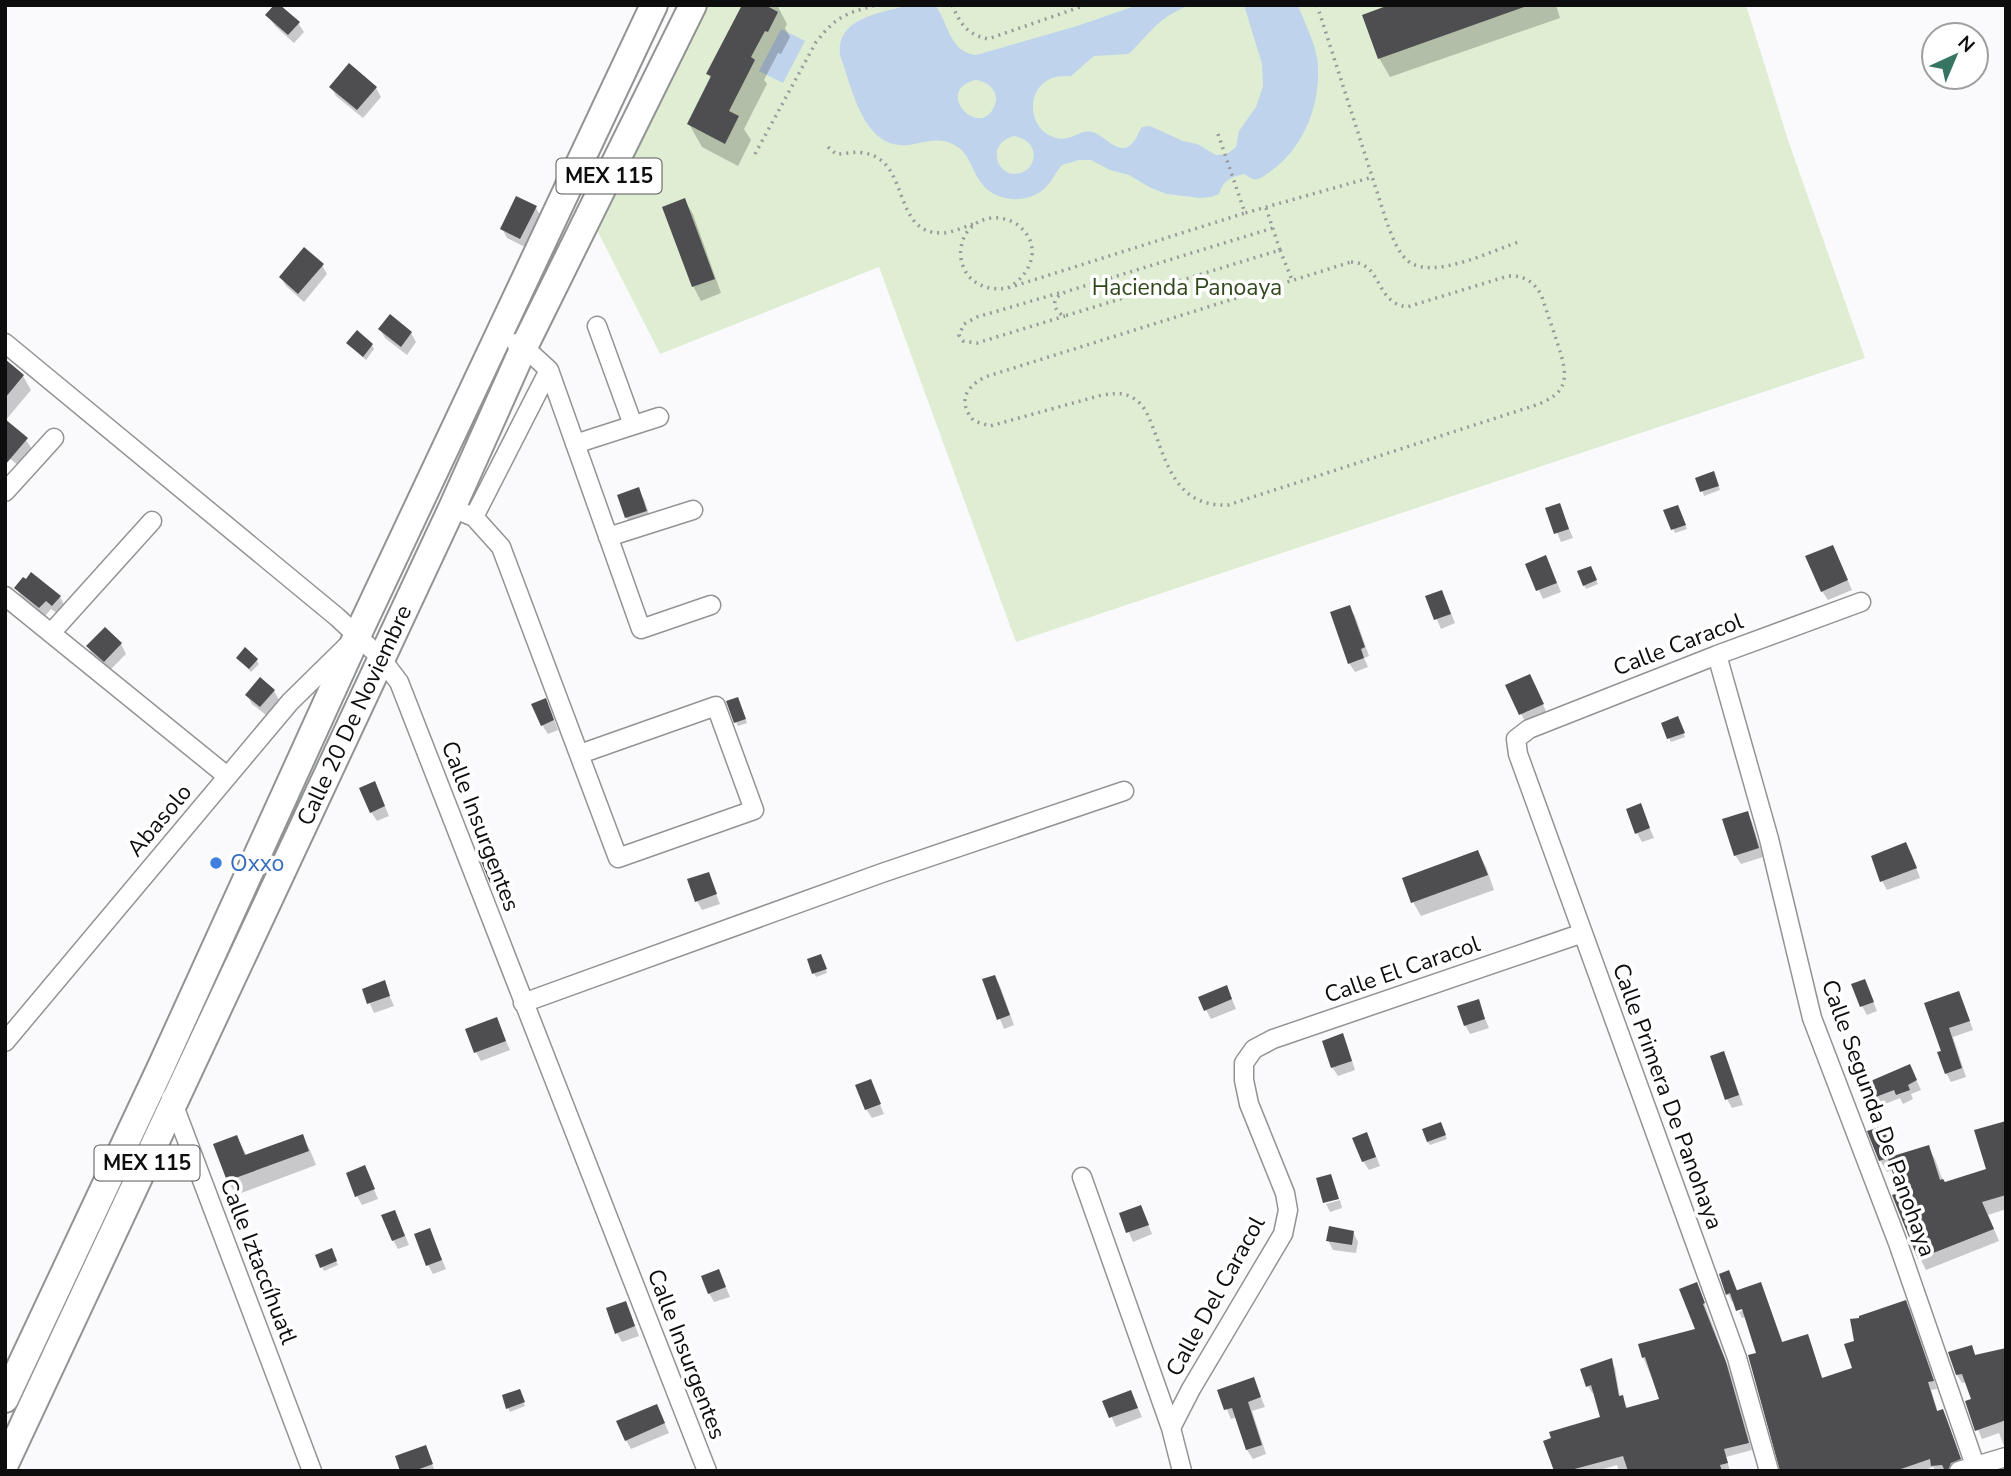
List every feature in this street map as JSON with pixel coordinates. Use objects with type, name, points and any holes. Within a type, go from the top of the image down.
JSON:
[{"type":"main road","name":"MEX 115","points":[[499,335],[654,5]]},
{"type":"main road","name":"MEX 115","points":[[524,347],[693,5]]},
{"type":"main road","name":"Calle 20 De Noviembre","points":[[5,1399],[499,335]]},
{"type":"main road","name":"Calle 20 De Noviembre","points":[[5,1464],[380,657],[463,512],[524,347]]},
{"type":"street","points":[[597,326],[633,425]]},
{"type":"street","points":[[499,335],[524,347],[549,370],[640,629],[711,605]]},
{"type":"street","name":"Calle Insurgentes","points":[[5,343],[357,636],[380,657],[399,682],[707,1471]]},
{"type":"street","points":[[549,370],[463,512],[501,547],[618,858],[754,810],[716,706],[580,754]]},
{"type":"street","points":[[575,444],[659,417]]},
{"type":"street","points":[[5,492],[54,438]]},
{"type":"street","points":[[608,537],[693,510]]},
{"type":"street","points":[[51,633],[152,521]]},
{"type":"street","points":[[5,596],[227,776]]},
{"type":"street","name":"Calle Caracol","points":[[1516,739],[1529,729],[1861,602]]},
{"type":"street","name":"Abasolo","points":[[5,1042],[290,702],[357,636]]},
{"type":"street","name":"Calle Segunda De Panohaya","points":[[1717,655],[1769,839],[1812,1018],[1898,1243],[1970,1469]]},
{"type":"street","name":"Calle Primera De Panohaya","points":[[1516,739],[1518,754],[1737,1358],[1769,1471]]},
{"type":"street","points":[[523,1003],[881,873],[1124,791]]},
{"type":"street","name":"Calle El Caracol","points":[[1244,1063],[1254,1049],[1273,1040],[1583,933]]},
{"type":"street","name":"Calle Del Caracol","points":[[1171,1428],[1191,1389],[1283,1234],[1288,1210],[1285,1193],[1249,1104],[1244,1063]]},
{"type":"street","name":"Calle Iztaccíhuatl","points":[[160,1069],[312,1471]]},
{"type":"street","points":[[1082,1177],[1171,1428],[1182,1471]]},
{"type":"street","points":[[1970,1469],[2006,1457]]},
{"type":"path","points":[[755,154],[816,42],[835,20],[876,5]]},
{"type":"path","points":[[952,5],[967,30],[988,39],[1086,5]]},
{"type":"path","points":[[1317,5],[1397,245],[1408,261],[1416,266],[1445,268],[1521,241]]},
{"type":"path","points":[[1218,134],[1245,213]]},
{"type":"path","points":[[828,147],[836,155],[862,152],[878,157],[885,163],[895,177],[909,214],[921,229],[943,233],[989,218],[1012,221],[1021,227],[1032,248],[1031,260],[1027,272],[1008,288]]},
{"type":"path","points":[[979,222],[964,238],[960,248],[961,260],[973,281],[996,290],[1245,213],[1373,177]]},
{"type":"path","points":[[1265,208],[1292,280]]},
{"type":"path","points":[[1273,228],[977,317],[964,324],[959,335],[963,341],[977,344],[1280,250]]},
{"type":"path","points":[[1359,262],[1372,270],[1386,296],[1395,304],[1407,307],[1508,276],[1524,278],[1537,287],[1542,296],[1564,363],[1565,379],[1555,396],[1541,403],[1228,505],[1210,504],[1193,497],[1180,486],[1170,472],[1144,407],[1128,395],[1102,395],[990,426],[974,422],[966,409],[965,395],[969,388],[985,377],[1292,280],[1343,263],[1359,262]]},
{"type":"path","points":[[1068,291],[1059,295],[1055,309],[1060,314],[1069,315]]},
{"type":"green space","name":"Hacienda Panoaya","points":[[705,5],[1746,5],[1788,140],[1865,358],[1016,642],[879,267],[660,354],[595,226]]},
{"type":"water","points":[[909,5],[935,5],[955,43],[967,53],[976,55],[1138,5],[1190,5],[1164,19],[1128,54],[1094,56],[1071,76],[1055,77],[1042,84],[1034,99],[1034,116],[1043,131],[1058,138],[1092,132],[1113,145],[1124,148],[1134,141],[1142,127],[1150,126],[1183,141],[1197,144],[1216,155],[1227,154],[1236,147],[1239,131],[1256,107],[1263,86],[1262,64],[1244,5],[1298,5],[1314,44],[1318,83],[1316,98],[1299,140],[1280,164],[1259,179],[1244,174],[1231,178],[1219,194],[1211,197],[1167,194],[1091,160],[1079,160],[1062,165],[1039,193],[1021,199],[1002,197],[986,188],[964,153],[956,146],[936,140],[897,145],[883,140],[863,117],[840,55],[845,32],[874,14]],"holes":[[[975,80],[989,85],[996,97],[994,107],[987,116],[979,118],[970,116],[963,110],[958,93],[963,86]],[[1014,136],[1029,143],[1034,156],[1030,167],[1012,174],[1004,170],[997,156],[998,148]]]},
{"type":"water","points":[[781,29],[805,41],[783,83],[759,71]]},
{"type":"building","points":[[274,5],[280,5],[300,22],[288,35],[265,15]]},
{"type":"building","points":[[742,5],[765,5],[778,12],[751,57],[755,60],[729,111],[739,116],[725,144],[687,124],[711,76],[706,74]]},
{"type":"building","points":[[1389,5],[1524,7],[1378,59],[1362,15]]},
{"type":"building","points":[[349,63],[377,87],[357,110],[329,87]]},
{"type":"building","points":[[516,196],[537,206],[520,239],[500,229]]},
{"type":"building","points":[[685,198],[715,279],[692,287],[662,207]]},
{"type":"building","points":[[304,247],[324,264],[298,294],[279,277]]},
{"type":"building","points":[[390,314],[412,332],[401,347],[378,329]]},
{"type":"building","points":[[357,330],[373,344],[363,357],[346,343]]},
{"type":"building","points":[[5,359],[24,375],[5,398]]},
{"type":"building","points":[[5,419],[28,438],[5,465]]},
{"type":"building","points":[[1714,471],[1719,486],[1700,492],[1695,478]]},
{"type":"building","points":[[639,487],[647,511],[625,518],[617,495]]},
{"type":"building","points":[[1560,503],[1569,529],[1554,534],[1545,508]]},
{"type":"building","points":[[1678,505],[1686,525],[1671,530],[1663,510]]},
{"type":"building","points":[[1833,545],[1848,580],[1821,592],[1805,556]]},
{"type":"building","points":[[1546,555],[1557,583],[1536,591],[1525,564]]},
{"type":"building","points":[[1591,566],[1597,580],[1583,586],[1577,571]]},
{"type":"building","points":[[31,572],[61,596],[52,606],[46,601],[39,608],[14,588]]},
{"type":"building","points":[[1442,590],[1451,614],[1434,620],[1425,596]]},
{"type":"building","points":[[1350,605],[1365,647],[1361,649],[1364,658],[1348,664],[1330,612]]},
{"type":"building","points":[[105,627],[122,643],[104,662],[86,646]]},
{"type":"building","points":[[245,647],[258,659],[249,669],[236,658]]},
{"type":"building","points":[[1530,674],[1544,704],[1519,715],[1505,685]]},
{"type":"building","points":[[260,677],[275,690],[260,707],[245,695]]},
{"type":"building","points":[[738,697],[746,719],[734,723],[726,701]]},
{"type":"building","points":[[546,698],[554,720],[541,726],[531,704]]},
{"type":"building","points":[[1678,716],[1685,733],[1667,739],[1661,723]]},
{"type":"building","points":[[375,781],[385,806],[370,813],[359,788]]},
{"type":"building","points":[[1641,803],[1650,828],[1635,834],[1626,809]]},
{"type":"building","points":[[1748,811],[1759,848],[1734,856],[1722,819]]},
{"type":"building","points":[[1906,842],[1917,868],[1880,882],[1871,856]]},
{"type":"building","points":[[495,849],[506,876],[490,883],[479,856]]},
{"type":"building","points":[[1478,850],[1488,875],[1411,903],[1402,878]]},
{"type":"building","points":[[709,872],[717,894],[695,902],[687,879]]},
{"type":"building","points":[[821,954],[827,969],[812,974],[807,959]]},
{"type":"building","points":[[995,975],[1010,1015],[997,1020],[982,979]]},
{"type":"building","points":[[1865,979],[1874,1002],[1860,1007],[1851,984]]},
{"type":"building","points":[[385,980],[390,996],[367,1004],[362,989]]},
{"type":"building","points":[[1227,985],[1232,999],[1204,1011],[1198,997]]},
{"type":"building","points":[[1959,991],[1970,1021],[1949,1028],[1962,1068],[1945,1074],[1937,1052],[1941,1051],[1924,1003]]},
{"type":"building","points":[[1479,999],[1485,1019],[1464,1026],[1457,1006]]},
{"type":"building","points":[[497,1017],[506,1041],[474,1053],[465,1029]]},
{"type":"building","points":[[1343,1033],[1352,1061],[1331,1068],[1322,1041]]},
{"type":"building","points":[[1724,1051],[1739,1095],[1725,1100],[1710,1056]]},
{"type":"building","points":[[1910,1064],[1917,1080],[1908,1085],[1910,1090],[1896,1095],[1894,1090],[1873,1098],[1866,1083]]},
{"type":"building","points":[[871,1079],[881,1104],[865,1110],[855,1085]]},
{"type":"building","points":[[2006,1121],[2006,1195],[1982,1202],[1994,1229],[1918,1259],[1892,1195],[1899,1193],[1888,1158],[1879,1161],[1867,1131],[1883,1126],[1893,1156],[1929,1145],[1940,1180],[1945,1182],[1986,1169],[1974,1130]]},
{"type":"building","points":[[1441,1122],[1446,1135],[1427,1142],[1422,1129]]},
{"type":"building","points":[[1367,1132],[1376,1157],[1362,1162],[1352,1138]]},
{"type":"building","points":[[303,1134],[309,1151],[227,1181],[213,1144],[237,1135],[245,1155]]},
{"type":"building","points":[[365,1165],[375,1189],[355,1197],[346,1173]]},
{"type":"building","points":[[1331,1174],[1339,1199],[1323,1203],[1316,1178]]},
{"type":"building","points":[[1141,1205],[1149,1225],[1126,1233],[1119,1213]]},
{"type":"building","points":[[395,1210],[405,1236],[392,1241],[381,1215]]},
{"type":"building","points":[[1329,1226],[1354,1231],[1352,1245],[1326,1241]]},
{"type":"building","points":[[430,1228],[442,1260],[426,1266],[414,1234]]},
{"type":"building","points":[[332,1248],[337,1261],[320,1268],[315,1255]]},
{"type":"building","points":[[719,1269],[726,1287],[708,1294],[701,1276]]},
{"type":"building","points":[[1729,1270],[1737,1290],[1761,1282],[1782,1342],[1808,1334],[1822,1378],[1852,1368],[1844,1344],[1854,1341],[1850,1319],[1906,1300],[1934,1381],[1928,1382],[1937,1411],[1943,1409],[1961,1459],[1951,1463],[1945,1471],[1942,1465],[1931,1466],[1930,1459],[1895,1471],[1780,1471],[1748,1355],[1756,1353],[1742,1309],[1736,1311],[1730,1293],[1726,1295],[1719,1274]]},
{"type":"building","points":[[1697,1282],[1726,1362],[1749,1443],[1724,1449],[1728,1463],[1720,1465],[1722,1471],[1628,1471],[1623,1456],[1567,1471],[1554,1471],[1543,1441],[1551,1438],[1549,1432],[1600,1417],[1591,1385],[1586,1387],[1580,1369],[1612,1358],[1619,1396],[1623,1395],[1626,1408],[1659,1399],[1638,1344],[1695,1329],[1679,1289]]},
{"type":"building","points":[[626,1301],[635,1326],[615,1334],[606,1308]]},
{"type":"building","points":[[1972,1345],[1975,1355],[2006,1348],[2006,1420],[1975,1431],[1965,1401],[1971,1399],[1962,1374],[1956,1375],[1948,1352]]},
{"type":"building","points":[[1254,1377],[1261,1397],[1248,1402],[1262,1445],[1246,1450],[1232,1408],[1224,1410],[1217,1390]]},
{"type":"building","points":[[520,1389],[525,1402],[506,1409],[502,1395]]},
{"type":"building","points":[[1131,1390],[1138,1408],[1109,1418],[1102,1401]]},
{"type":"building","points":[[657,1404],[665,1423],[625,1441],[616,1421]]},
{"type":"building","points":[[426,1445],[433,1464],[414,1471],[400,1471],[395,1456]]},
{"type":"place","name":"Oxxo","points":[[216,863]]}]
